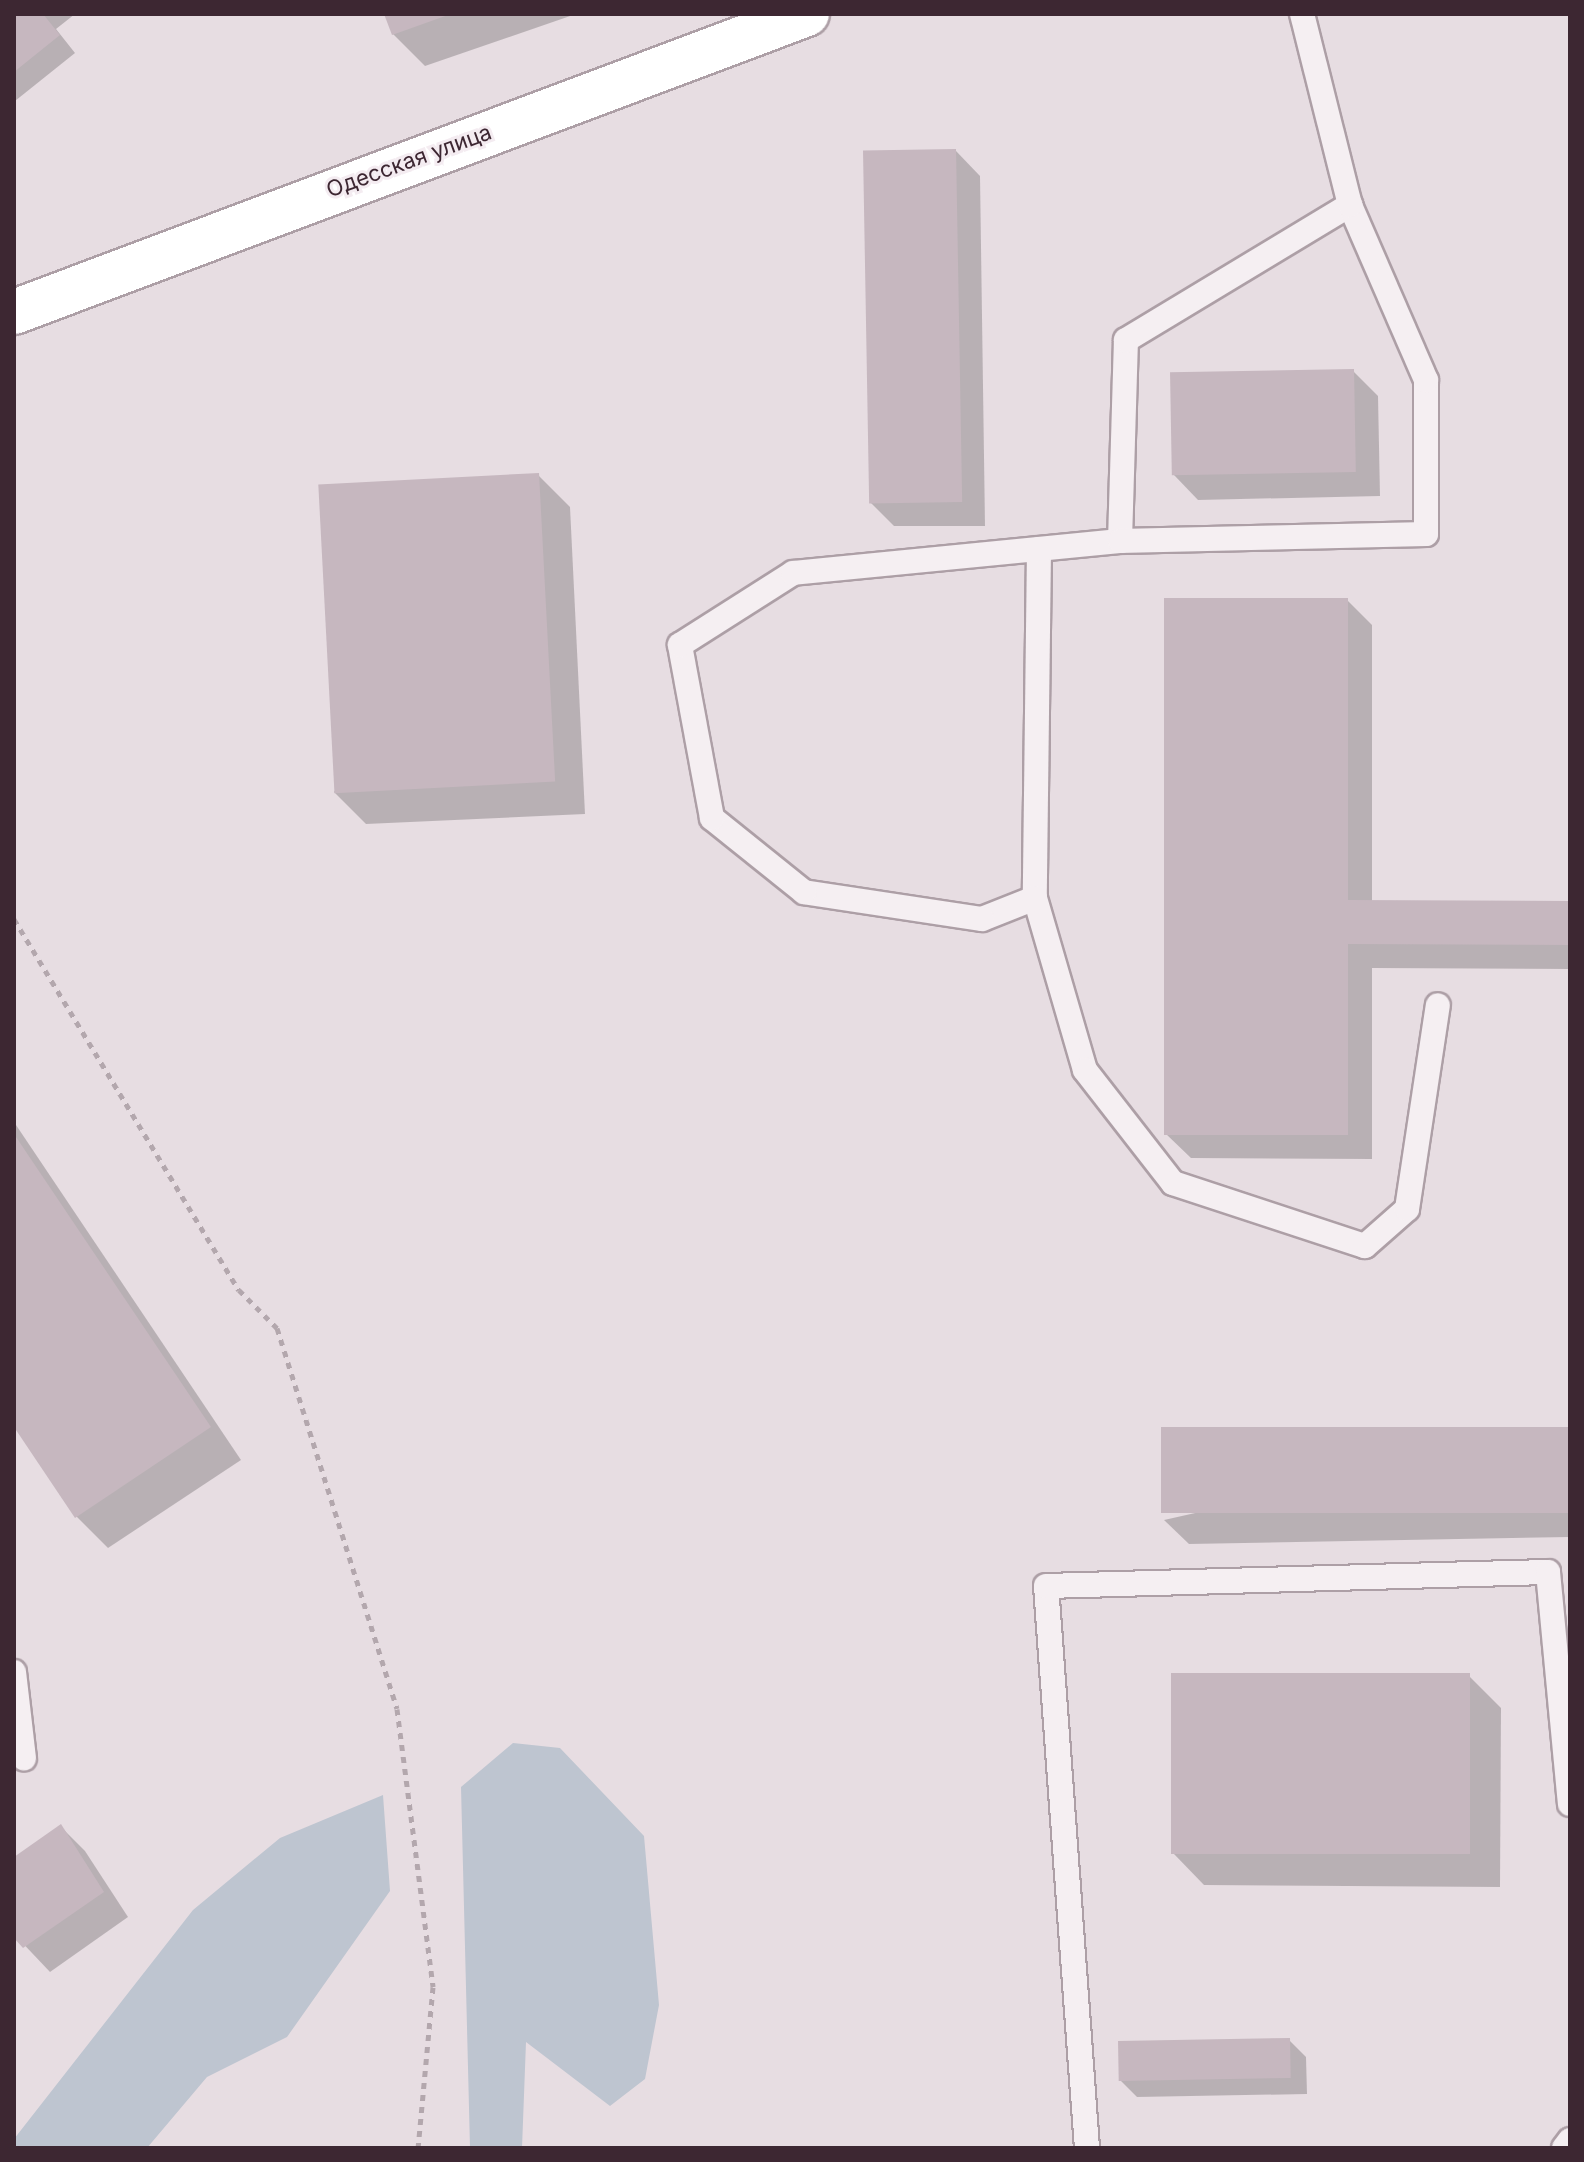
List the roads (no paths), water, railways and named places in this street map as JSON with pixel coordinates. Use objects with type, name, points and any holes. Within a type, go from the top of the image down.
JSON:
[{"type":"main road","name":"Одесская улица","points":[[14,312],[807,14]]},
{"type":"lane","points":[[1035,898],[982,919],[804,892],[712,818],[680,645],[793,573],[1120,541],[1426,534],[1426,380],[1350,205],[1302,14]]},
{"type":"lane","points":[[1120,541],[1126,340],[1350,205]]},
{"type":"lane","points":[[1039,549],[1035,898],[1085,1070],[1173,1183],[1365,1246],[1407,1209],[1438,1005]]},
{"type":"lane","points":[[1087,2148],[1046,1586],[1548,1572],[1570,1804]]},
{"type":"lane","points":[[14,1672],[24,1758]]},
{"type":"lane","points":[[1564,2148],[1570,2140]]}]
